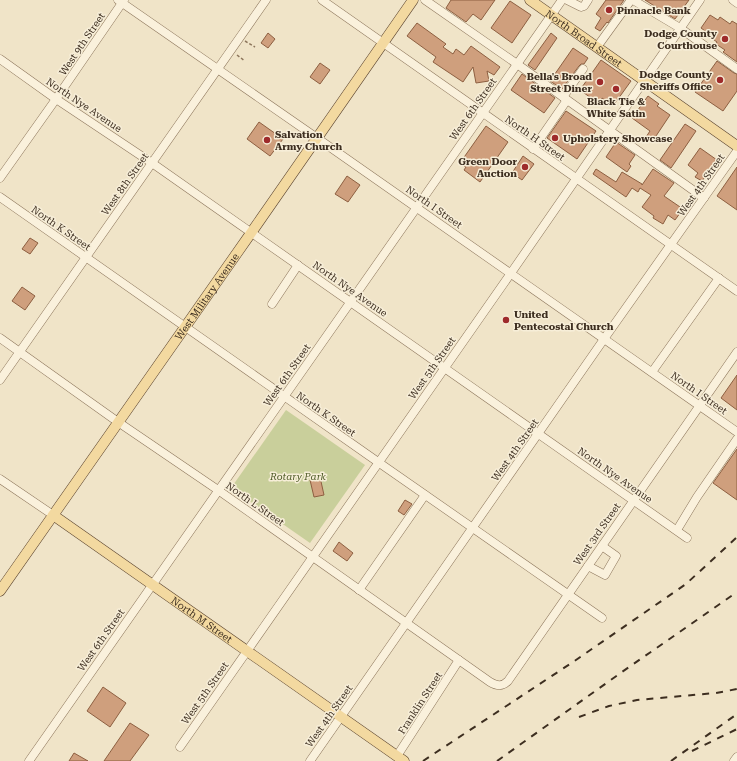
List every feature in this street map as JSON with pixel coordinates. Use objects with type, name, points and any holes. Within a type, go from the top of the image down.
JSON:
[{"type":"main road","name":"West Military Avenue","points":[[0,591],[52,515],[186,327],[413,0]]},
{"type":"main road","name":"North Broad Street","points":[[530,0],[737,146]]},
{"type":"main road","name":"North M Street","points":[[52,515],[400,759]]},
{"type":"street","name":"West 8th Street","points":[[0,380],[266,0]]},
{"type":"street","name":"North H Street","points":[[322,0],[737,291]]},
{"type":"street","points":[[425,0],[704,198]]},
{"type":"street","name":"West 6th Street","points":[[29,761],[562,0]]},
{"type":"street","points":[[567,0],[581,7],[584,6],[588,0]]},
{"type":"street","points":[[598,47],[632,0],[680,28],[737,68]]},
{"type":"street","name":"West 5th Street","points":[[180,747],[700,0]]},
{"type":"street","points":[[733,0],[737,3]]},
{"type":"street","name":"North I Street","points":[[121,1],[737,432]]},
{"type":"street","name":"West 9th Street","points":[[0,178],[56,99],[121,1]]},
{"type":"street","name":"North Nye Avenue","points":[[0,59],[56,99],[152,163],[687,538]]},
{"type":"street","points":[[533,149],[583,69]]},
{"type":"street","name":"West 4th Street","points":[[310,761],[604,339],[737,152]]},
{"type":"street","name":"North K Street","points":[[0,197],[602,618]]},
{"type":"street","points":[[272,304],[298,265]]},
{"type":"street","points":[[652,372],[719,278]]},
{"type":"street","name":"North L Street","points":[[0,338],[490,682],[499,686]]},
{"type":"street","name":"West 3rd Street","points":[[499,686],[508,681],[737,352]]},
{"type":"street","points":[[677,530],[697,497],[737,439]]},
{"type":"street","name":"North M Street","points":[[0,479],[52,515]]},
{"type":"street","points":[[359,590],[425,495]]},
{"type":"street","points":[[588,566],[605,575],[616,556],[602,546]]},
{"type":"street","name":"Franklin Street","points":[[400,759],[460,660]]},
{"type":"street","points":[[734,761],[737,757]]},
{"type":"path","points":[[244,40],[255,47]]},
{"type":"path","points":[[235,53],[245,61]]},
{"type":"green space","name":"Rotary Park","points":[[286,410],[365,465],[310,543],[231,488]]},
{"type":"building","points":[[451,0],[495,0],[481,20],[473,14],[466,22],[446,8]]},
{"type":"building","points":[[606,0],[624,0],[608,23],[607,22],[600,31],[595,28],[601,18],[596,14]]},
{"type":"building","points":[[645,0],[689,0],[675,19]]},
{"type":"building","points":[[510,1],[531,15],[512,43],[491,28]]},
{"type":"building","name":"Dodge County Courthouse","points":[[710,15],[718,20],[720,17],[730,24],[732,21],[737,24],[737,62],[723,52],[725,50],[716,44],[717,42],[707,35],[708,33],[701,28]]},
{"type":"building","points":[[417,23],[446,44],[443,47],[453,54],[456,49],[464,55],[471,46],[500,67],[494,75],[487,71],[489,81],[476,83],[473,67],[463,82],[433,62],[436,57],[407,36]]},
{"type":"building","points":[[268,33],[275,39],[268,48],[261,43]]},
{"type":"building","points":[[551,33],[557,38],[535,70],[528,65]]},
{"type":"building","points":[[573,48],[588,58],[584,64],[579,66],[562,89],[550,81]]},
{"type":"building","name":"Bella's Broad Street Diner","points":[[601,60],[631,81],[613,106],[602,98],[598,103],[580,90]]},
{"type":"building","name":"Dodge County Sheriffs Office","points":[[717,61],[737,74],[737,91],[723,111],[695,92]]},
{"type":"building","points":[[320,63],[330,70],[320,84],[310,77]]},
{"type":"building","points":[[522,74],[555,98],[544,113],[511,90]]},
{"type":"building","points":[[648,96],[659,104],[657,106],[670,115],[652,142],[646,137],[650,131],[632,118]]},
{"type":"building","points":[[566,111],[596,131],[577,159],[547,138]]},
{"type":"building","points":[[259,122],[283,139],[270,156],[247,139]]},
{"type":"building","points":[[685,124],[696,131],[671,168],[660,160]]},
{"type":"building","points":[[486,126],[508,142],[480,182],[464,170],[466,167],[460,163]]},
{"type":"building","points":[[616,142],[635,155],[629,164],[631,166],[627,172],[606,157]]},
{"type":"building","points":[[700,148],[717,160],[702,181],[695,177],[698,173],[688,165]]},
{"type":"building","points":[[523,156],[534,164],[522,180],[512,173]]},
{"type":"building","points":[[737,167],[737,210],[717,196]]},
{"type":"building","points":[[596,169],[616,182],[622,172],[642,185],[653,169],[674,183],[664,196],[683,209],[675,220],[668,215],[663,224],[653,218],[654,216],[642,207],[651,195],[640,188],[638,192],[632,188],[626,197],[593,174]]},
{"type":"building","points":[[347,176],[360,185],[348,202],[335,194]]},
{"type":"building","points":[[30,238],[38,243],[30,254],[22,249]]},
{"type":"building","points":[[22,287],[35,296],[25,310],[12,301]]},
{"type":"building","points":[[737,375],[737,410],[721,398]]},
{"type":"building","points":[[737,449],[737,500],[713,483]]},
{"type":"building","points":[[320,477],[324,495],[314,497],[310,480]]},
{"type":"building","points":[[405,500],[412,504],[404,515],[398,511]]},
{"type":"building","points":[[339,542],[353,553],[347,561],[333,551]]},
{"type":"building","points":[[103,687],[126,703],[110,727],[87,711]]},
{"type":"building","points":[[130,723],[149,735],[130,761],[104,761]]},
{"type":"building","points":[[74,753],[88,761],[69,761]]},
{"type":"railway","points":[[423,761],[573,662],[686,584],[737,537]]},
{"type":"railway","points":[[497,761],[737,592]]},
{"type":"railway","points":[[579,717],[609,706],[637,700],[716,693],[737,689]]},
{"type":"railway","points":[[671,761],[737,714]]},
{"type":"railway","points":[[692,751],[737,729]]},
{"type":"place","name":"Pinnacle Bank","points":[[609,10]]},
{"type":"place","name":"Dodge County Courthouse","points":[[725,39]]},
{"type":"place","name":"Dodge County Sheriffs Office","points":[[720,80]]},
{"type":"place","name":"Bella's Broad Street Diner","points":[[600,82]]},
{"type":"place","name":"Black Tie & White Satin","points":[[616,89]]},
{"type":"place","name":"Upholstery Showcase","points":[[555,138]]},
{"type":"place","name":"Salvation Army Church","points":[[267,140]]},
{"type":"place","name":"Green Door Auction","points":[[525,167]]},
{"type":"place","name":"United Pentecostal Church","points":[[506,320]]}]
